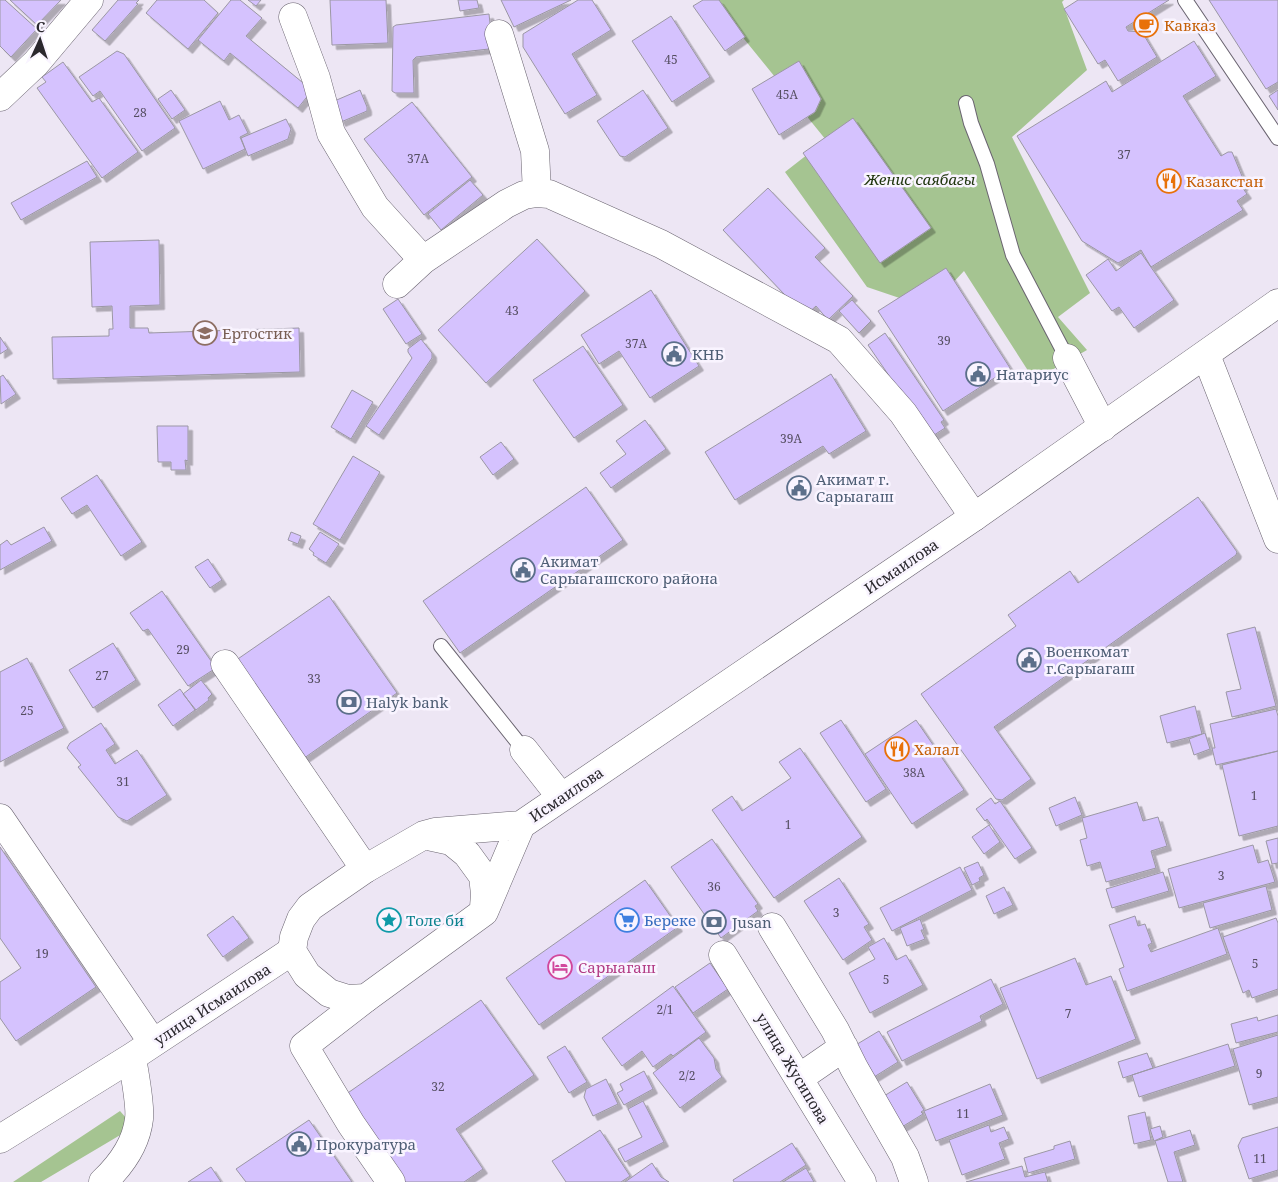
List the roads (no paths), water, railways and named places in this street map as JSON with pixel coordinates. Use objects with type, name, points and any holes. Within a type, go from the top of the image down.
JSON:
[{"type":"street","points":[[0,97],[36,63],[89,0]]},
{"type":"street","points":[[293,17],[316,78],[331,133],[375,207],[423,260]]},
{"type":"street","points":[[499,34],[534,151],[537,193]]},
{"type":"street","points":[[397,284],[423,260],[506,204],[524,195],[549,194],[661,244],[839,340],[903,413],[974,517]]},
{"type":"street","name":"Исмаилова","points":[[292,951],[294,937],[301,919],[310,907],[364,869],[424,835],[435,832],[521,825],[974,517],[1278,304]]},
{"type":"street","points":[[1206,355],[1278,536]]},
{"type":"street","points":[[1067,358],[1103,427]]},
{"type":"street","points":[[225,664],[364,869]]},
{"type":"street","points":[[524,750],[561,797]]},
{"type":"street","points":[[0,818],[142,1050],[140,1118],[130,1149],[119,1167],[103,1182]]},
{"type":"street","name":"Исмаилова","points":[[484,912],[521,825]]},
{"type":"street","points":[[391,1182],[351,1124],[304,1046],[484,912],[483,876],[467,854],[451,841],[424,835]]},
{"type":"street","points":[[772,927],[835,1030],[854,1068],[905,1157],[914,1182]]},
{"type":"street","points":[[292,951],[307,975],[329,993],[348,999],[366,998]]},
{"type":"street","name":"улица Исмаилова","points":[[0,1139],[142,1050],[292,951]]},
{"type":"street","name":"улица Жусипова","points":[[724,954],[862,1182]]},
{"type":"street","points":[[799,1078],[844,1047]]},
{"type":"lane","points":[[1185,0],[1278,138]]},
{"type":"lane","points":[[966,103],[971,123],[987,164],[1013,255],[1067,358]]},
{"type":"lane","points":[[441,646],[524,750]]},
{"type":"place","name":"Кавказ","points":[[1146,25]]},
{"type":"place","name":"Казакстан","points":[[1169,181]]},
{"type":"place","name":"Ертостик","points":[[205,333]]},
{"type":"place","name":"КНБ","points":[[674,354]]},
{"type":"place","name":"Натариус","points":[[978,374]]},
{"type":"place","name":"Акимат г. Сарыагаш","points":[[799,488]]},
{"type":"place","name":"Акимат Сарыагашского района","points":[[523,570]]},
{"type":"place","name":"Военкомат г.Сарыагаш","points":[[1029,660]]},
{"type":"place","name":"Halyk bank","points":[[349,702]]},
{"type":"place","name":"Халал","points":[[897,749]]},
{"type":"place","name":"Толе би","points":[[389,920]]},
{"type":"place","name":"Береке","points":[[627,920]]},
{"type":"place","name":"Jusan","points":[[714,922]]},
{"type":"place","name":"Сарыагаш","points":[[560,967]]},
{"type":"place","name":"Прокуратура","points":[[299,1144]]},
{"type":"park label","name":"Женис саябагы","points":[[920,179]]}]
